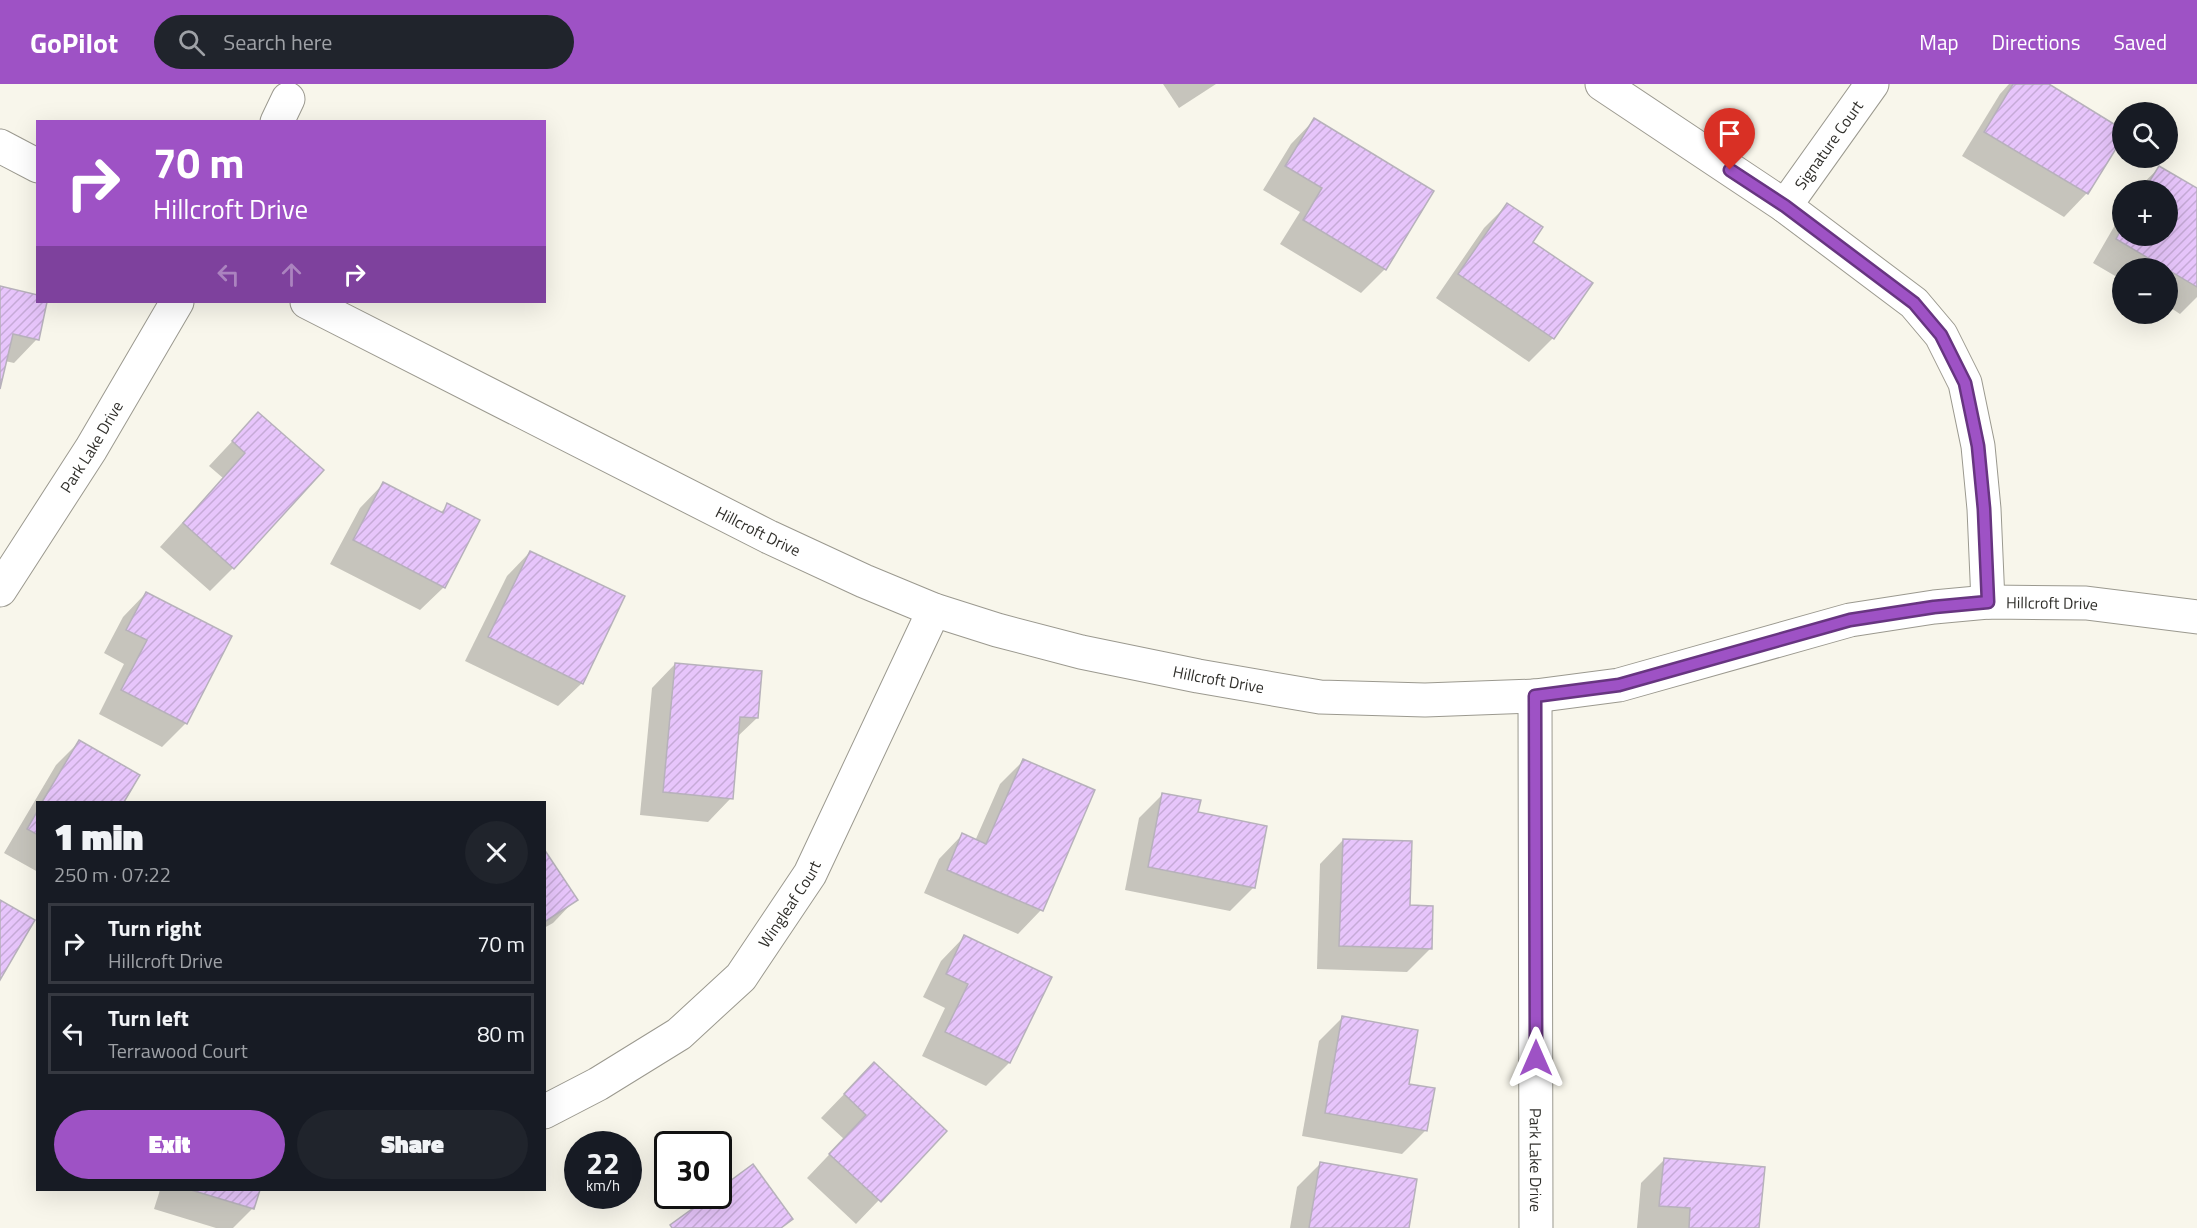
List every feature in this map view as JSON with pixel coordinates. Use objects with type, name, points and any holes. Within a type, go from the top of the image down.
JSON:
[{"type":"street","points":[[1602,84],[1785,206],[1914,303],[1941,335],[1965,383],[1978,446],[1984,509],[1988,602]]},
{"type":"street","name":"Signature Court","points":[[1785,206],[1872,84]]},
{"type":"street","points":[[0,146],[36,165]]},
{"type":"street","name":"Park Lake Drive","points":[[0,590],[91,449],[176,303]]},
{"type":"street","name":"Hillcroft Drive","points":[[309,303],[769,537],[864,581],[934,610],[997,630],[1081,652],[1198,676],[1320,697],[1425,700],[1535,696],[1619,685],[1850,620],[1934,607],[1988,602],[2086,603],[2197,617]]},
{"type":"street","name":"Wingleaf Court","points":[[546,1111],[598,1084],[679,1034],[741,977],[810,874],[934,610]]},
{"type":"street","name":"Park Lake Drive","points":[[1535,696],[1536,1228]]},
{"type":"building","points":[[2013,84],[2049,84],[2112,123],[2112,155],[2088,194],[1984,132]]},
{"type":"building","points":[[1314,118],[1434,191],[1386,270],[1303,220],[1322,188],[1285,166]]},
{"type":"building","points":[[2158,168],[2162,168],[2197,188],[2197,287],[2178,276],[2178,258],[2148,258],[2128,246],[2178,246],[2178,180],[2150,180]]},
{"type":"building","points":[[1507,203],[1543,227],[1533,242],[1593,283],[1554,339],[1458,274]]},
{"type":"building","points":[[0,286],[36,295],[36,303],[47,303],[39,340],[13,334],[0,389]]},
{"type":"building","points":[[258,412],[324,470],[234,569],[183,523],[245,453],[232,441]]},
{"type":"building","points":[[383,482],[443,513],[447,503],[480,520],[445,588],[353,540]]},
{"type":"building","points":[[530,551],[625,596],[583,684],[488,637]]},
{"type":"building","points":[[146,592],[232,636],[187,724],[121,690],[147,640],[126,630]]},
{"type":"building","points":[[675,663],[762,671],[758,718],[740,717],[733,799],[663,792]]},
{"type":"building","points":[[79,740],[140,775],[125,801],[43,801]]},
{"type":"building","points":[[1023,759],[1095,790],[1043,911],[947,870],[962,833],[986,844]]},
{"type":"building","points":[[1162,793],[1201,800],[1198,812],[1267,826],[1255,888],[1148,867]]},
{"type":"building","points":[[36,813],[36,834],[27,829]]},
{"type":"building","points":[[1343,839],[1412,841],[1410,905],[1433,906],[1432,949],[1339,946]]},
{"type":"building","points":[[546,852],[578,900],[546,921]]},
{"type":"building","points":[[0,900],[35,920],[0,980]]},
{"type":"building","points":[[964,935],[1052,977],[1010,1063],[945,1032],[968,984],[946,974]]},
{"type":"building","points":[[1342,1016],[1418,1030],[1409,1084],[1435,1088],[1427,1131],[1325,1113]]},
{"type":"building","points":[[874,1062],[947,1131],[881,1202],[829,1154],[866,1115],[844,1094]]},
{"type":"building","points":[[1664,1158],[1765,1167],[1759,1228],[1689,1228],[1690,1208],[1659,1206]]},
{"type":"building","points":[[1320,1162],[1417,1179],[1409,1228],[1309,1228]]},
{"type":"building","points":[[753,1164],[793,1219],[781,1228],[672,1228],[670,1225],[692,1209],[732,1209],[732,1180]]},
{"type":"building","points":[[194,1191],[260,1191],[254,1209]]},
{"type":"route","points":[[1536,1058],[1535,696],[1619,685],[1850,620],[1934,607],[1988,602],[1984,509],[1978,446],[1965,383],[1941,335],[1914,303],[1785,206],[1730,170]]}]
